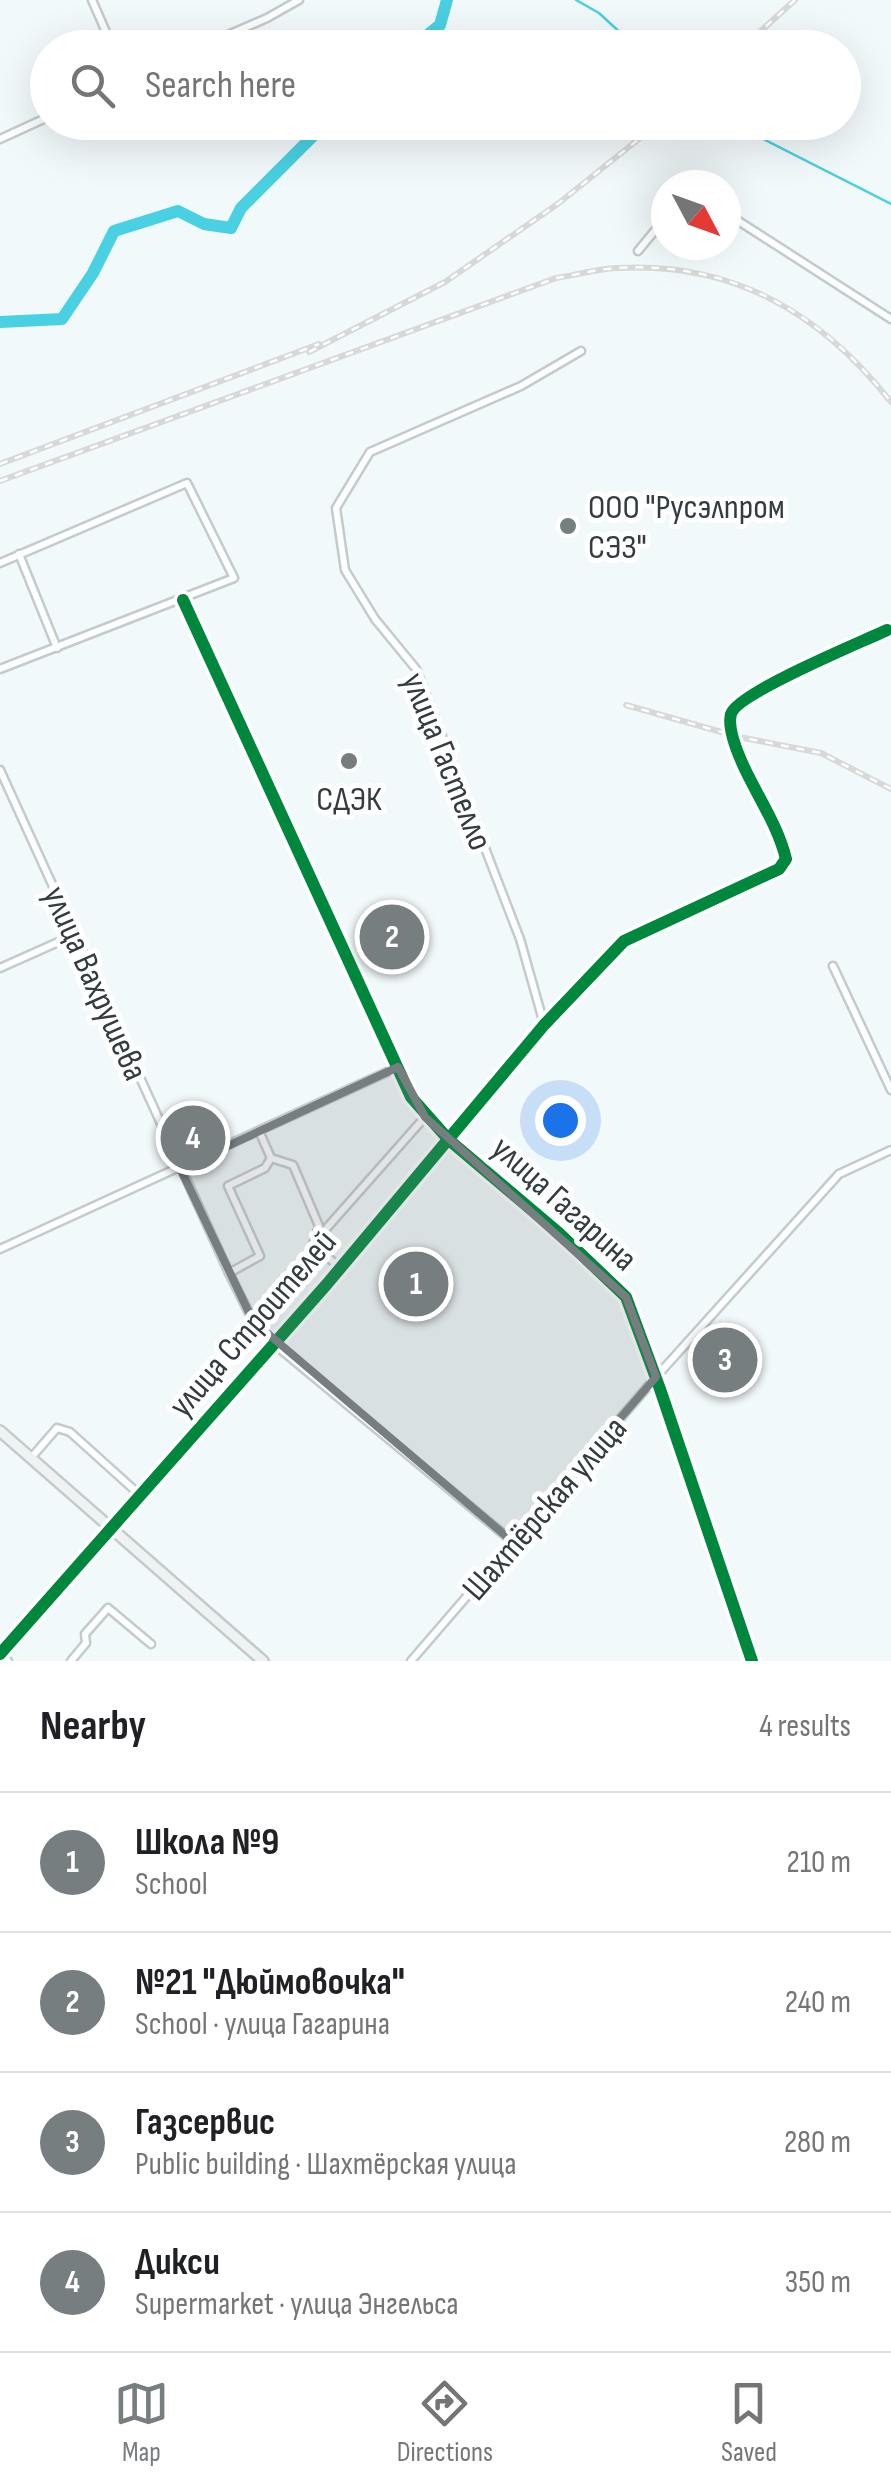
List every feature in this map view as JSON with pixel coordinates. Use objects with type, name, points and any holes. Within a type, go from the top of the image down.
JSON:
[{"type":"main road","points":[[0,1431],[264,1661]]},
{"type":"street","points":[[92,0],[106,30]]},
{"type":"street","points":[[239,30],[299,0]]},
{"type":"street","points":[[0,138],[30,125]]},
{"type":"street","points":[[741,223],[891,319]]},
{"type":"street","points":[[638,251],[651,235]]},
{"type":"street","name":"улица Гастелло","points":[[544,1025],[520,940],[416,669],[375,619],[346,570],[336,508],[370,452],[521,386],[581,351]]},
{"type":"street","points":[[0,563],[187,483],[234,578],[0,669]]},
{"type":"street","points":[[19,554],[58,648]]},
{"type":"street","name":"улица Гагарина","points":[[183,600],[411,1098],[448,1140],[626,1297],[752,1661]]},
{"type":"street","name":"улица Строителей","points":[[0,1654],[340,1268],[544,1025],[624,941],[779,869],[786,858],[782,842],[743,764],[731,726],[732,713],[737,705],[782,678],[888,630]]},
{"type":"street","name":"улица Вахрушева","points":[[0,770],[253,1321],[274,1344],[513,1542]]},
{"type":"street","points":[[0,968],[74,935]]},
{"type":"street","points":[[833,966],[891,1090]]},
{"type":"street","points":[[0,1249],[398,1066]]},
{"type":"street","points":[[313,1244],[425,1116]]},
{"type":"street","points":[[259,1131],[271,1158],[293,1165],[320,1226],[313,1244]]},
{"type":"street","name":"Шахтёрская улица","points":[[411,1661],[656,1377],[839,1174],[891,1150]]},
{"type":"street","points":[[229,1272],[260,1256],[228,1186],[265,1168],[271,1158]]},
{"type":"street","points":[[313,1244],[340,1268]]},
{"type":"street","points":[[31,1458],[58,1428],[70,1432],[141,1496]]},
{"type":"street","points":[[72,1661],[86,1643],[85,1634],[108,1608],[151,1644]]},
{"type":"street","points":[[0,1654],[8,1661]]},
{"type":"highlighted area","points":[[398,1067],[425,1117],[626,1297],[656,1377],[513,1542],[253,1321],[180,1168]]},
{"type":"waterway","points":[[434,30],[440,25],[447,0]]},
{"type":"waterway","points":[[576,0],[617,30]]},
{"type":"waterway","points":[[0,322],[62,319],[93,273],[114,231],[178,211],[204,224],[231,228],[241,208],[309,140]]},
{"type":"waterway","points":[[765,140],[891,204]]},
{"type":"railway","points":[[762,30],[795,0]]},
{"type":"railway","points":[[309,352],[445,282],[559,203],[638,140]]},
{"type":"railway","points":[[0,481],[556,278],[609,269],[659,268],[699,273],[771,299],[835,343],[891,402]]},
{"type":"railway","points":[[0,464],[319,344]]},
{"type":"railway","points":[[626,705],[739,737],[821,753],[891,789]]},
{"type":"cycle path","points":[[183,600],[411,1097],[449,1140],[559,1233],[626,1297],[752,1661]]},
{"type":"cycle path","points":[[0,1654],[327,1284],[544,1025],[624,941],[779,869],[786,859],[736,748],[731,714],[738,705],[776,681],[887,630]]},
{"type":"place","name":"ООО \"Русэлпром СЭЗ\"","points":[[568,526]]},
{"type":"place","name":"СДЭК","points":[[349,761]]},
{"type":"place","name":"№21 \"Дюймовочка\"","points":[[392,937]]},
{"type":"place","name":"Дикси","points":[[193,1138]]},
{"type":"place","name":"Школа №9","points":[[416,1284]]},
{"type":"place","name":"Газсервис","points":[[725,1360]]}]
